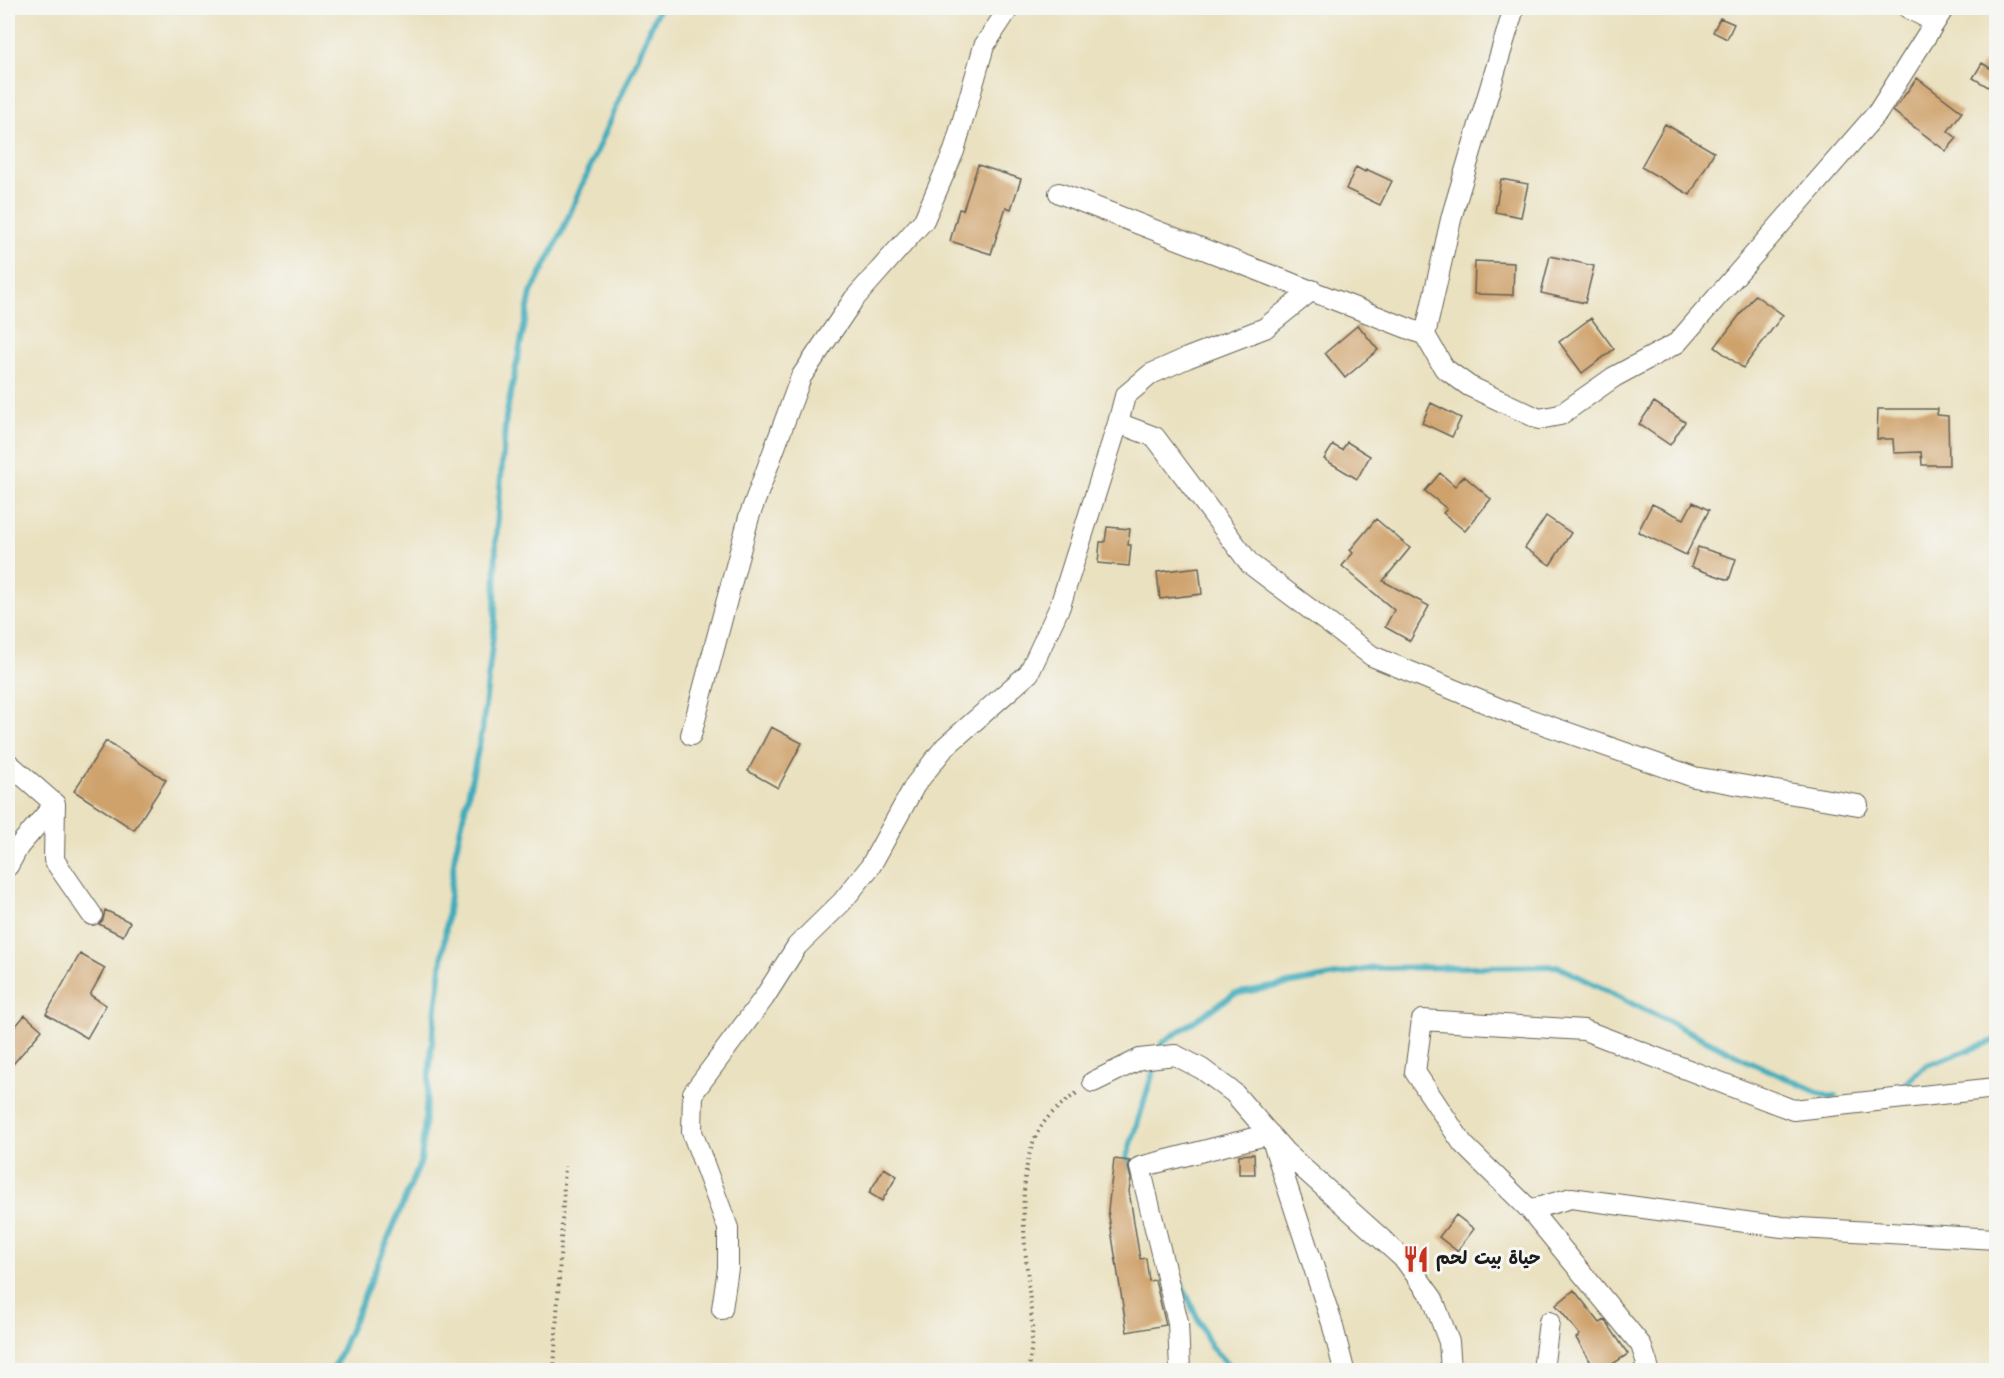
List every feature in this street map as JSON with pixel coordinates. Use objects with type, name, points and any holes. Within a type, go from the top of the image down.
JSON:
[{"type":"street","points":[[691,735],[750,517],[801,378],[854,299],[924,220],[954,152],[984,46],[1009,8]]},
{"type":"street","points":[[1425,335],[1452,215],[1514,8]]},
{"type":"street","points":[[1059,194],[1425,335],[1444,368],[1469,386],[1539,419],[1560,415],[1614,377],[1677,344],[1878,112],[1939,15],[1908,8]]},
{"type":"street","points":[[722,1309],[728,1268],[728,1228],[692,1132],[693,1093],[764,998],[797,946],[842,902],[870,867],[915,785],[945,747],[1029,673],[1060,606],[1125,396],[1151,374],[1265,328],[1312,290]]},
{"type":"street","points":[[1118,423],[1155,437],[1250,564],[1372,656],[1503,710],[1694,777],[1858,805]]},
{"type":"street","points":[[8,763],[56,804]]},
{"type":"street","points":[[8,866],[19,846],[56,804]]},
{"type":"street","points":[[56,804],[54,860],[92,915]]},
{"type":"street","points":[[1644,1371],[1648,1366],[1641,1345],[1530,1210],[1463,1144],[1415,1072],[1422,1020],[1584,1030],[1793,1110],[1996,1088]]},
{"type":"street","points":[[1093,1082],[1140,1059],[1175,1055],[1202,1069],[1234,1093],[1286,1152],[1405,1260],[1433,1299],[1449,1342],[1451,1371]]},
{"type":"street","points":[[1180,1371],[1178,1322],[1140,1167],[1270,1134]]},
{"type":"street","points":[[1270,1134],[1332,1323],[1344,1371]]},
{"type":"street","points":[[1530,1210],[1571,1198],[1782,1227],[1996,1239]]},
{"type":"street","points":[[1543,1371],[1549,1322]]},
{"type":"path","points":[[1029,1371],[1032,1328],[1025,1250],[1024,1197],[1028,1163],[1038,1132],[1054,1109],[1093,1082]]},
{"type":"path","points":[[554,1371],[565,1166]]},
{"type":"path","points":[[317,1371],[324,1361]]},
{"type":"building","points":[[1720,18],[1734,24],[1727,39],[1713,32]]},
{"type":"building","points":[[1982,63],[1996,72],[1990,88],[1973,78]]},
{"type":"building","points":[[1917,78],[1962,112],[1948,131],[1957,138],[1946,151],[1893,111]]},
{"type":"building","points":[[1665,124],[1714,152],[1690,195],[1641,167]]},
{"type":"building","points":[[978,165],[1021,179],[1011,209],[1006,207],[991,254],[950,241],[959,209],[963,210]]},
{"type":"building","points":[[1356,167],[1392,181],[1380,205],[1346,189]]},
{"type":"building","points":[[1501,179],[1528,184],[1521,217],[1495,212]]},
{"type":"building","points":[[1550,256],[1594,266],[1585,303],[1541,293]]},
{"type":"building","points":[[1475,261],[1514,263],[1513,295],[1474,294]]},
{"type":"building","points":[[1755,295],[1783,315],[1743,368],[1715,347]]},
{"type":"building","points":[[1591,318],[1614,349],[1582,373],[1559,342]]},
{"type":"building","points":[[1358,325],[1378,350],[1345,378],[1325,353]]},
{"type":"building","points":[[1654,402],[1685,422],[1670,445],[1639,424]]},
{"type":"building","points":[[1431,403],[1461,418],[1452,437],[1422,423]]},
{"type":"building","points":[[1878,409],[1938,409],[1937,415],[1948,416],[1949,465],[1922,465],[1921,452],[1894,453],[1893,439],[1877,439]]},
{"type":"building","points":[[1347,442],[1370,456],[1357,479],[1324,459],[1333,445],[1342,450]]},
{"type":"building","points":[[1440,473],[1455,486],[1464,476],[1491,499],[1465,531],[1443,513],[1447,509],[1425,491]]},
{"type":"building","points":[[1693,502],[1709,510],[1686,555],[1638,532],[1652,504],[1684,519]]},
{"type":"building","points":[[1546,516],[1571,533],[1550,565],[1525,548]]},
{"type":"building","points":[[1376,519],[1410,548],[1383,581],[1429,606],[1410,641],[1385,627],[1394,610],[1342,566],[1353,553],[1350,550]]},
{"type":"building","points":[[1107,527],[1130,529],[1129,566],[1098,563],[1100,542],[1105,542]]},
{"type":"building","points":[[1698,547],[1736,559],[1729,580],[1691,567]]},
{"type":"building","points":[[1199,567],[1202,594],[1160,599],[1157,572]]},
{"type":"building","points":[[771,727],[802,743],[778,788],[748,771]]},
{"type":"building","points":[[106,741],[166,780],[134,830],[74,791]]},
{"type":"building","points":[[105,910],[130,922],[123,936],[99,924],[103,920]]},
{"type":"building","points":[[80,954],[105,968],[90,995],[106,1005],[87,1038],[46,1014]]},
{"type":"building","points":[[25,1015],[42,1030],[8,1070],[8,1035]]},
{"type":"building","points":[[1254,1154],[1255,1174],[1239,1174],[1239,1155]]},
{"type":"building","points":[[1114,1159],[1130,1161],[1128,1164],[1131,1179],[1129,1191],[1140,1259],[1146,1258],[1149,1281],[1155,1280],[1166,1325],[1127,1332],[1108,1210]]},
{"type":"building","points":[[884,1168],[897,1176],[882,1201],[869,1193]]},
{"type":"building","points":[[1456,1215],[1474,1229],[1457,1251],[1439,1237]]},
{"type":"building","points":[[1574,1290],[1600,1323],[1605,1320],[1628,1354],[1602,1371],[1596,1371],[1576,1338],[1580,1335],[1556,1305]]},
{"type":"waterway","points":[[333,1370],[421,1161],[433,1033],[455,854],[482,732],[495,620],[496,539],[506,416],[531,293],[560,236],[659,8]]},
{"type":"waterway","points":[[1133,1170],[1127,1157],[1162,1043],[1234,994],[1374,968],[1557,966],[1750,1062],[1829,1097],[1835,1096]]},
{"type":"waterway","points":[[1896,1092],[1924,1066],[1996,1040]]},
{"type":"waterway","points":[[1173,1266],[1211,1347],[1233,1370]]},
{"type":"place","name":"حياة بيت لحم","points":[[1416,1259]]}]
